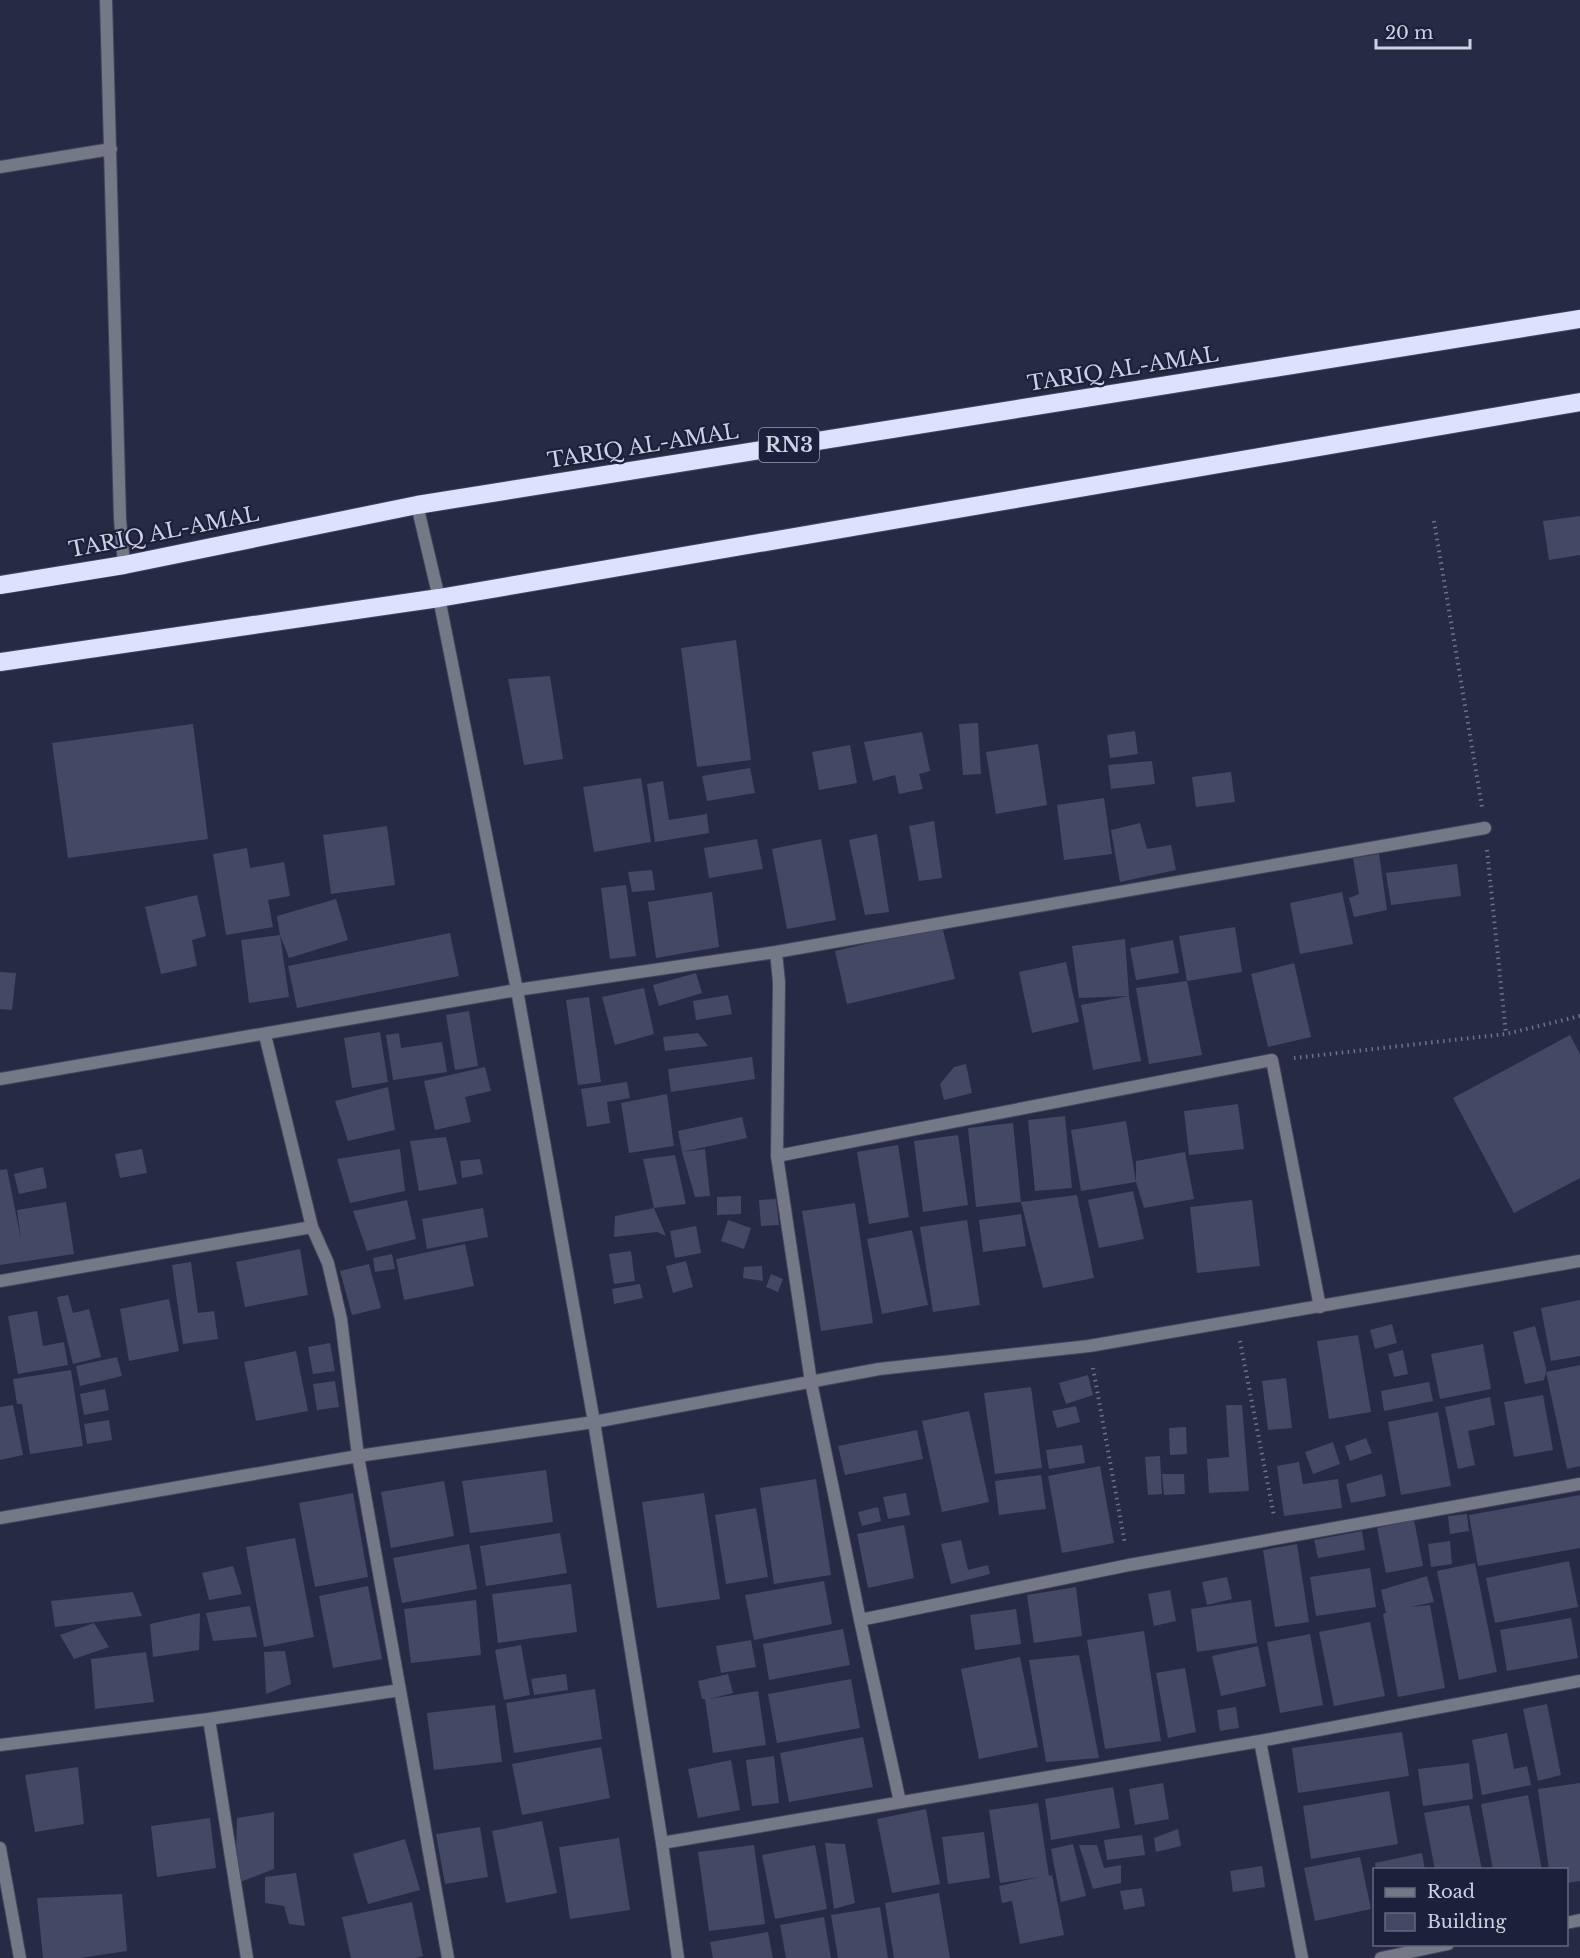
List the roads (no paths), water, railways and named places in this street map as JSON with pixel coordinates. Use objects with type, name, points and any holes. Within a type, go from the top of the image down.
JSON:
[{"type":"highway","name":"TARIQ AL-AMAL","points":[[0,585],[124,565],[417,505],[1580,319]]},
{"type":"highway","points":[[0,662],[440,598],[1580,402]]},
{"type":"street","points":[[106,0],[120,519],[124,565]]},
{"type":"street","points":[[0,167],[111,149]]},
{"type":"street","points":[[417,505],[440,598],[517,990],[594,1422],[662,1843],[677,1958]]},
{"type":"street","points":[[0,1079],[517,990],[776,952],[1485,828]]},
{"type":"street","points":[[776,952],[779,982],[777,1156],[811,1382],[900,1802]]},
{"type":"street","points":[[265,1035],[312,1227],[328,1263],[341,1319],[358,1456],[448,1958]]},
{"type":"street","points":[[777,1156],[1272,1060],[1320,1307]]},
{"type":"street","points":[[0,1281],[312,1227]]},
{"type":"street","points":[[0,1518],[358,1456],[594,1422],[879,1369],[1089,1346],[1580,1261]]},
{"type":"street","points":[[860,1620],[1129,1565],[1580,1484]]},
{"type":"street","points":[[662,1843],[1260,1742],[1580,1681]]},
{"type":"street","points":[[0,1745],[209,1719],[400,1690]]},
{"type":"street","points":[[209,1719],[247,1958]]},
{"type":"street","points":[[1260,1742],[1302,1958]]},
{"type":"street","points":[[0,1848],[20,1958]]},
{"type":"street","points":[[1381,1958],[1430,1953],[1444,1946]]}]
